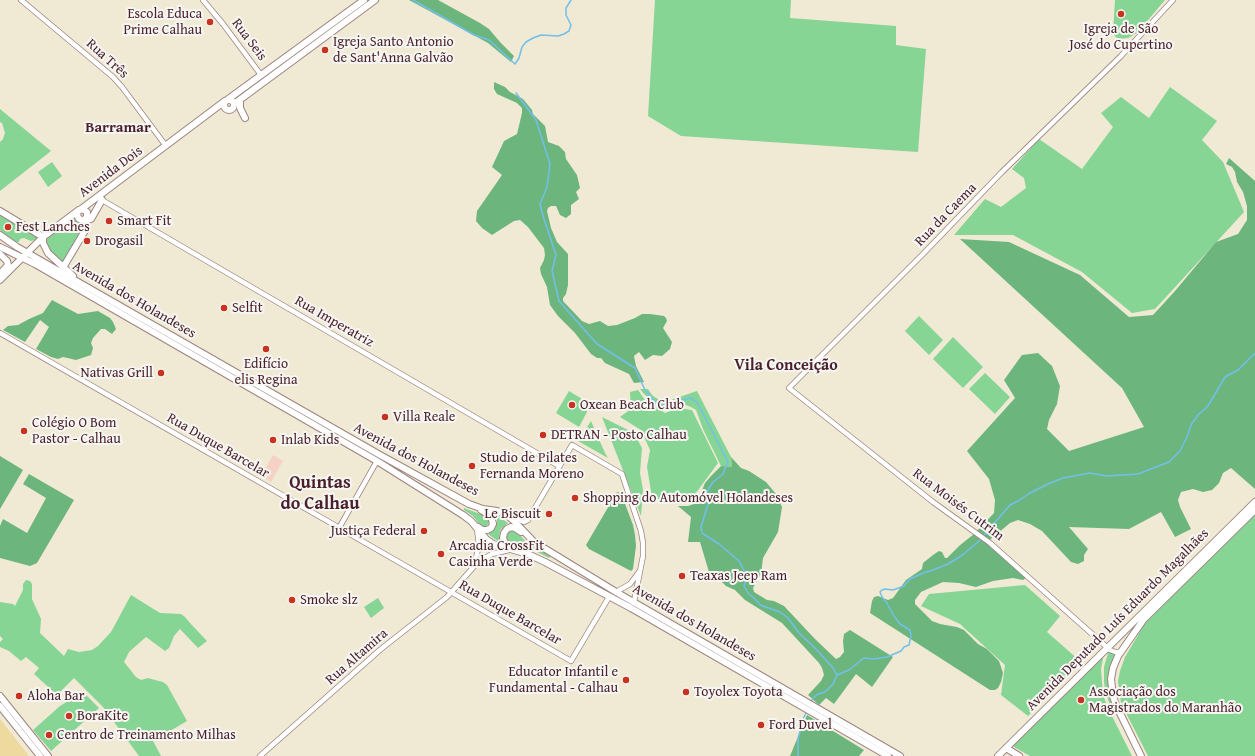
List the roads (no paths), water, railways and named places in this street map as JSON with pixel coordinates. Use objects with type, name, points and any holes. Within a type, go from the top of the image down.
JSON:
[{"type":"main road","name":"Avenida Dois","points":[[0,280],[43,237],[79,216],[166,146],[364,0]]},
{"type":"main road","points":[[214,110],[220,108],[229,110],[232,109],[234,104],[375,0]]},
{"type":"main road","points":[[226,109],[224,104],[226,101],[231,100],[234,104]]},
{"type":"main road","points":[[240,100],[240,108],[245,118]]},
{"type":"main road","points":[[79,216],[88,220],[91,219],[101,198]]},
{"type":"main road","points":[[0,211],[43,237],[44,245],[48,253],[62,269]]},
{"type":"main road","points":[[61,280],[62,269],[86,229],[86,225],[79,216]]},
{"type":"main road","name":"Avenida dos Holandeses","points":[[0,235],[17,247],[62,269],[80,283],[380,456],[469,504],[504,514],[514,521],[534,542],[888,756]]},
{"type":"main road","name":"Avenida dos Holandeses","points":[[0,247],[61,280],[377,461],[460,513],[476,527],[490,543],[536,557],[802,703]]},
{"type":"main road","points":[[17,247],[22,258]]},
{"type":"main road","points":[[0,254],[5,258],[8,265],[0,274]]},
{"type":"main road","name":"Avenida Deputado Luís Eduardo Magalhães","points":[[998,756],[1255,502]]},
{"type":"main road","points":[[460,513],[482,530],[490,528],[493,522],[491,516],[469,504]]},
{"type":"main road","name":"Avenida Deputado Luís Eduardo Magalhães","points":[[1141,756],[1113,696],[1111,684],[1112,673],[1120,652],[1144,619],[1255,510]]},
{"type":"main road","points":[[534,542],[514,528],[507,529],[504,535],[504,541],[508,546],[536,557]]},
{"type":"main road","points":[[0,696],[48,756]]},
{"type":"main road","points":[[0,706],[40,756]]},
{"type":"main road","name":"Avenida dos Holandeses","points":[[814,710],[900,756]]},
{"type":"main road","points":[[1006,748],[1019,756]]},
{"type":"street","name":"Rua Três","points":[[21,0],[113,77],[166,146]]},
{"type":"street","name":"Rua Seis","points":[[202,0],[223,24],[262,75]]},
{"type":"street","name":"Rua da Caema","points":[[789,388],[924,254],[1002,172],[1120,57],[1173,0]]},
{"type":"street","name":"Rua Imperatriz","points":[[101,198],[559,466]]},
{"type":"street","name":"Rua Duque Barcelar","points":[[0,333],[571,661],[609,596]]},
{"type":"street","name":"Rua Moisés Cutrim","points":[[789,388],[933,502],[990,543],[1107,647]]},
{"type":"street","points":[[504,514],[521,522],[527,521],[572,445],[622,474],[642,537],[643,550],[634,602]]},
{"type":"street","points":[[339,528],[377,461]]},
{"type":"street","name":"Rua Altamira","points":[[468,573],[476,558],[479,545],[479,536],[476,527]]},
{"type":"street","name":"Rua Altamira","points":[[260,756],[381,650],[451,592],[478,562],[495,553],[510,550]]},
{"type":"street","points":[[616,592],[630,584],[640,569]]},
{"type":"street","points":[[1107,647],[1113,652],[1120,652]]},
{"type":"waterway","points":[[413,0],[474,35],[489,40],[515,64],[519,58],[522,47],[526,42],[541,35],[558,36],[569,31],[571,25],[566,15],[566,8],[571,0]]},
{"type":"waterway","points":[[516,93],[536,120],[550,164],[547,187],[540,204],[556,255],[552,271],[559,301],[597,344],[635,368],[645,390],[655,402],[668,405],[690,398],[697,402],[728,462],[723,474],[713,482],[709,488],[707,494],[709,501],[701,527],[702,533],[719,544],[739,561],[747,576],[744,586],[748,593],[760,605],[780,612],[788,618],[799,633],[833,668],[837,675],[833,684],[825,692],[818,694],[813,698],[811,702]]},
{"type":"waterway","points":[[837,675],[849,670],[864,658],[874,659],[887,657],[901,651],[904,647],[909,645],[911,636],[910,630],[900,624],[894,616],[882,597],[880,592],[882,590],[893,590],[904,586],[910,579],[948,564],[961,556],[978,542],[1010,505],[1048,484],[1063,478],[1090,473],[1107,476],[1138,474],[1169,462],[1180,451],[1191,425],[1198,415],[1208,406],[1225,377],[1238,370],[1255,353]]},
{"type":"waterway","points":[[798,756],[798,739],[803,719],[807,711]]},
{"type":"place","name":"Igreja de São José do Cupertino","points":[[1121,14]]},
{"type":"place","name":"Escola Educa Prime Calhau","points":[[210,22]]},
{"type":"place","name":"Igreja Santo Antonio de Sant'Anna Galvão","points":[[325,50]]},
{"type":"place","name":"Smart Fit","points":[[109,221]]},
{"type":"place","name":"Fest Lanches","points":[[8,227]]},
{"type":"place","name":"Drogasil","points":[[87,241]]},
{"type":"place","name":"Selfit","points":[[224,308]]},
{"type":"place","name":"Edifício elis Regina","points":[[266,349]]},
{"type":"place","name":"Nativas Grill","points":[[161,373]]},
{"type":"place","name":"Oxean Beach Club","points":[[572,405]]},
{"type":"place","name":"Villa Reale","points":[[385,417]]},
{"type":"place","name":"Colégio O Bom Pastor - Calhau","points":[[24,431]]},
{"type":"place","name":"DETRAN - Posto Calhau","points":[[543,435]]},
{"type":"place","name":"Inlab Kids","points":[[273,440]]},
{"type":"place","name":"Studio de Pilates Fernanda Moreno","points":[[472,466]]},
{"type":"place","name":"Shopping do Automóvel Holandeses","points":[[575,498]]},
{"type":"place","name":"Le Biscuit","points":[[549,514]]},
{"type":"place","name":"Justiça Federal","points":[[424,531]]},
{"type":"place","name":"Arcadia CrossFit Casinha Verde","points":[[441,554]]},
{"type":"place","name":"Teaxas Jeep Ram","points":[[682,576]]},
{"type":"place","name":"Smoke slz","points":[[292,600]]},
{"type":"place","name":"Educator Infantil e Fundamental - Calhau","points":[[626,680]]},
{"type":"place","name":"Toyolex Toyota","points":[[686,692]]},
{"type":"place","name":"Aloha Bar","points":[[19,696]]},
{"type":"place","name":"Associação dos Magistrados do Maranhão","points":[[1081,700]]},
{"type":"place","name":"BoraKite","points":[[69,716]]},
{"type":"place","name":"Ford Duvel","points":[[761,725]]},
{"type":"place","name":"Centro de Treinamento Milhas","points":[[49,735]]},
{"type":"district","name":"Barramar","points":[[118,128]]},
{"type":"district","name":"Vila Conceição","points":[[786,366]]},
{"type":"district","name":"Quintas do Calhau","points":[[320,493]]}]
